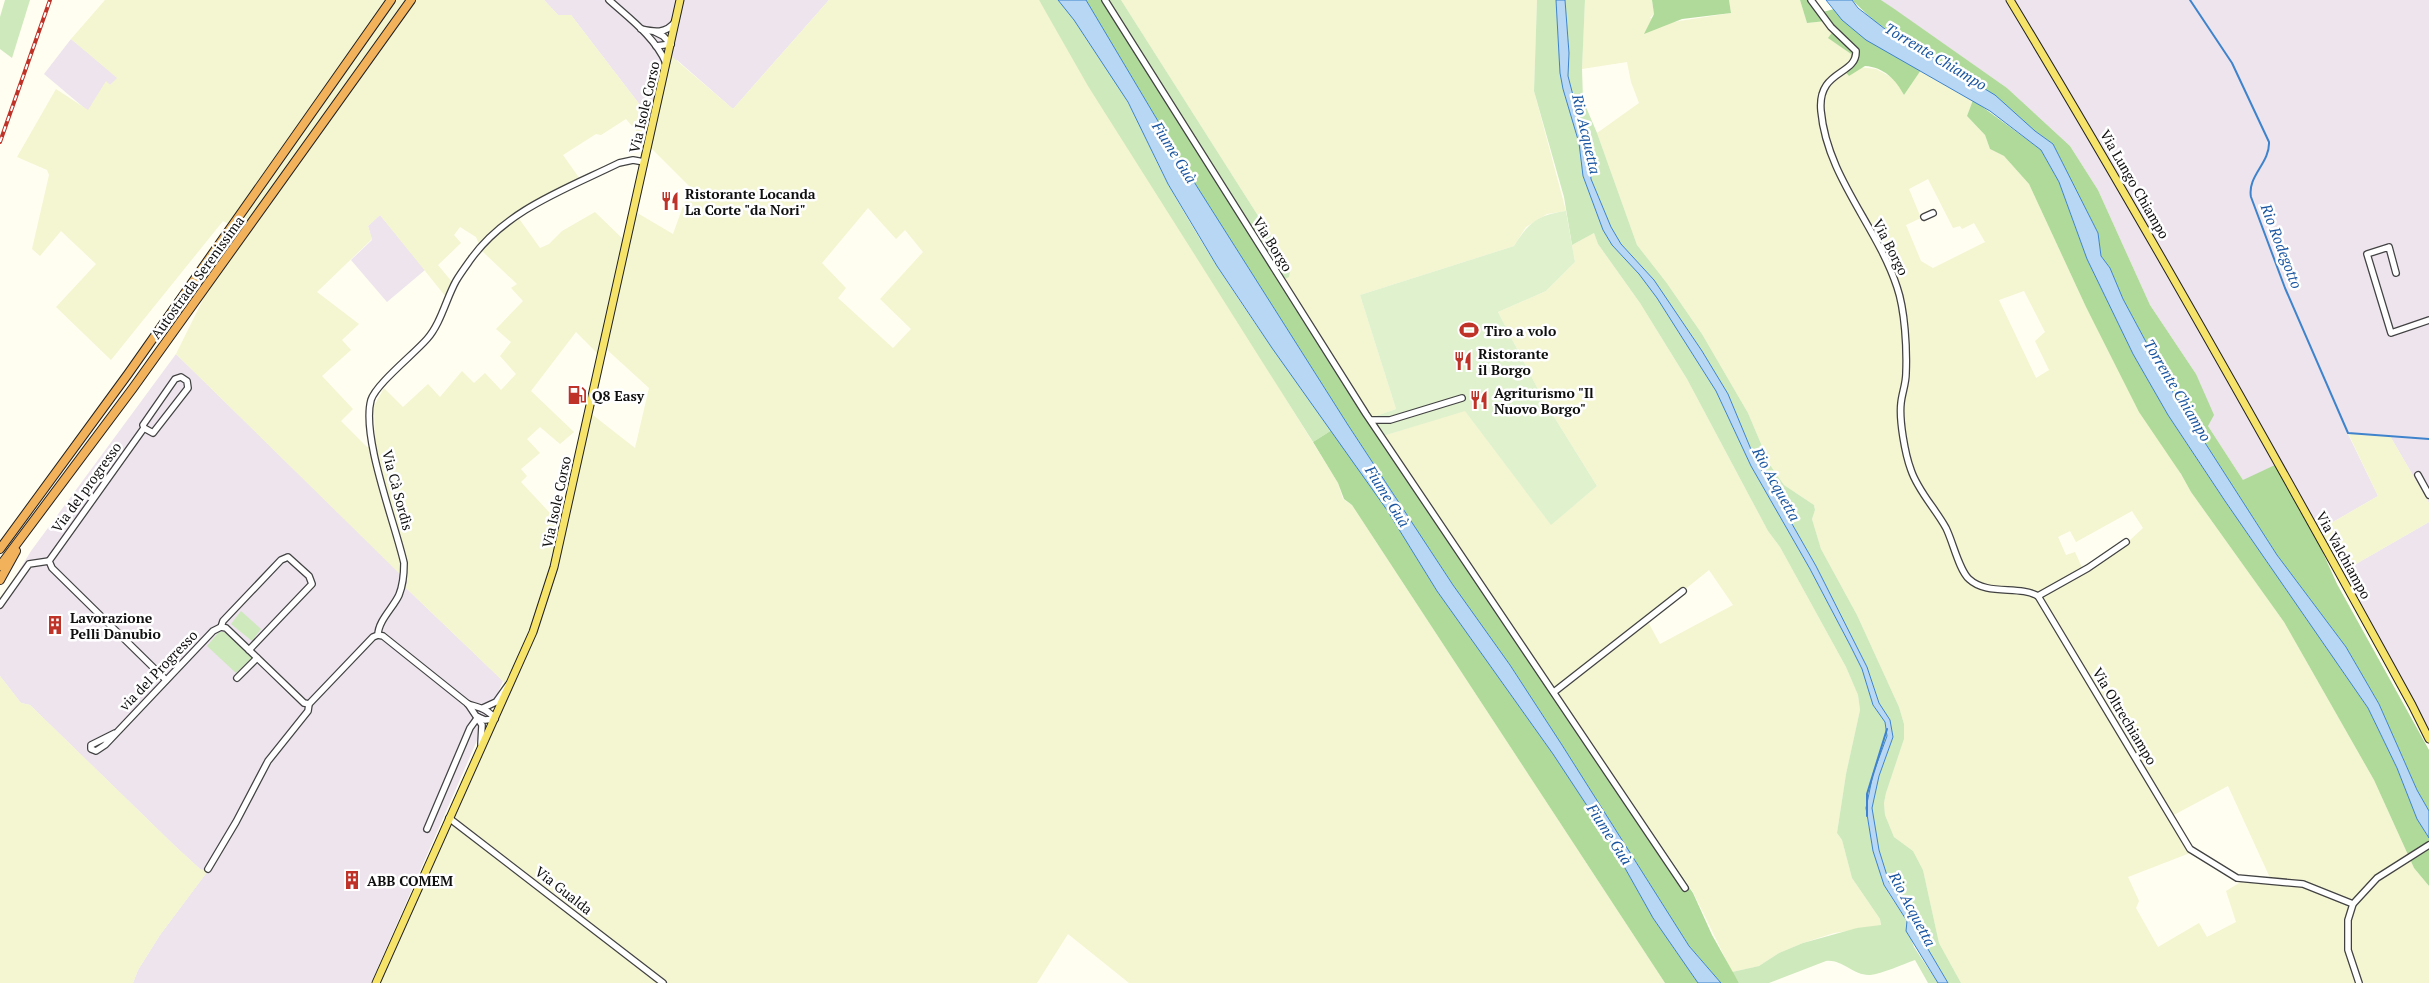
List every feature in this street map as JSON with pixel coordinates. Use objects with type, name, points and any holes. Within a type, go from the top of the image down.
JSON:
[{"type":"highway","name":"Autostrada Serenissima","points":[[0,549],[139,359],[391,0]]},
{"type":"highway","name":"Autostrada Serenissima","points":[[0,566],[133,388],[411,0]]},
{"type":"highway","points":[[0,580],[28,529]]},
{"type":"main road","name":"Via Isole Corso","points":[[376,983],[495,719],[544,602],[554,567],[680,0]]},
{"type":"main road","name":"Via Lungo Chiampo","points":[[2010,0],[2087,127],[2235,383]]},
{"type":"main road","name":"Via Valchiampo","points":[[2235,383],[2429,739]]},
{"type":"street","points":[[609,0],[641,29],[656,46],[666,64]]},
{"type":"street","name":"Via Borgo","points":[[1105,0],[1372,420],[1685,888]]},
{"type":"street","name":"Via Borgo","points":[[1811,0],[1831,27],[1853,46],[1856,56],[1851,65],[1826,83],[1821,97],[1821,111],[1832,156],[1844,184],[1885,258],[1899,293],[1906,365],[1901,416],[1910,469],[1920,488],[1941,518],[1955,545],[1965,574],[1970,580],[1981,586],[2038,596]]},
{"type":"street","points":[[641,29],[653,31],[667,30],[676,21]]},
{"type":"street","points":[[653,31],[663,36],[671,44]]},
{"type":"street","points":[[656,46],[671,44]]},
{"type":"street","name":"Via Cà Sordìs","points":[[208,869],[268,761],[308,711],[309,704],[373,637],[378,635],[379,627],[398,596],[403,581],[404,563],[374,454],[370,418],[372,400],[381,385],[429,336],[456,281],[496,230],[528,208],[618,163],[633,160],[644,162]]},
{"type":"street","points":[[1924,217],[1933,213]]},
{"type":"street","points":[[2396,273],[2389,247],[2367,254],[2391,333],[2429,320]]},
{"type":"street","name":"Via del progresso","points":[[144,428],[153,433],[188,388],[187,381],[181,377],[175,379],[143,425],[144,428],[50,561],[52,568],[104,622],[166,680]]},
{"type":"street","points":[[1372,420],[1390,420],[1462,398]]},
{"type":"street","points":[[2418,475],[2429,495]]},
{"type":"street","points":[[2038,596],[2075,576],[2126,542]]},
{"type":"street","name":"via del Progresso","points":[[115,733],[213,631],[221,627],[223,621],[281,560],[288,557],[291,558],[309,576],[312,584],[249,650]]},
{"type":"street","points":[[0,605],[30,564],[50,561]]},
{"type":"street","points":[[1554,692],[1683,591]]},
{"type":"street","name":"Via Oltrechiampo","points":[[2038,596],[2190,849],[2237,878],[2303,884],[2353,904]]},
{"type":"street","points":[[221,627],[226,628],[304,703],[309,704]]},
{"type":"street","points":[[378,635],[383,636],[468,704],[478,717],[483,732],[480,751]]},
{"type":"street","points":[[237,678],[257,658]]},
{"type":"street","points":[[483,708],[496,702],[511,681]]},
{"type":"street","points":[[468,704],[483,708],[491,713],[495,719],[486,720],[478,717]]},
{"type":"street","points":[[427,829],[470,728],[478,717]]},
{"type":"street","name":"Via Gualda","points":[[449,818],[663,983]]},
{"type":"street","points":[[2359,983],[2348,950],[2348,920],[2353,904],[2377,878],[2429,844]]},
{"type":"shaded area","points":[[544,0],[829,0],[733,109],[677,60],[653,122],[571,15],[558,15]]},
{"type":"shaded area","points":[[1881,0],[2429,0],[2429,503],[2390,436],[2348,434],[2378,496],[2314,533],[2243,480],[2208,426],[2196,374],[2150,305],[2098,190],[2070,146],[2007,88]]},
{"type":"shaded area","points":[[71,39],[118,78],[110,85],[106,82],[88,111],[44,74]]},
{"type":"shaded area","points":[[380,215],[425,270],[387,302],[351,260],[372,240],[368,226]]},
{"type":"shaded area","points":[[176,354],[408,581],[406,588],[503,681],[371,983],[133,983],[138,970],[160,935],[207,872],[200,869],[175,846],[30,705],[21,703],[0,676],[0,602],[31,551]]},
{"type":"shaded area","points":[[2429,522],[2429,739],[2342,572]]},
{"type":"green space","points":[[5,0],[30,0],[12,58],[0,49],[0,17]]},
{"type":"green space","points":[[105,0],[544,0],[558,15],[571,15],[653,122],[669,54],[733,109],[829,0],[1039,0],[1338,483],[1343,499],[1352,505],[1665,983],[1129,983],[1068,934],[1037,983],[377,983],[508,686],[406,588],[407,581],[176,354],[238,229],[223,221],[111,360],[56,307],[96,264],[61,231],[40,256],[32,249],[49,175],[47,170],[17,157],[56,89],[88,110],[106,81],[110,85],[117,78],[71,39]],"holes":[[[626,119],[649,146],[690,187],[673,234],[634,211],[626,242],[595,212],[562,231],[549,244],[540,248],[515,213],[580,179],[563,155],[596,134],[601,135]],[[868,208],[896,239],[905,230],[923,252],[880,299],[911,329],[893,348],[838,298],[846,288],[822,263]],[[380,215],[446,297],[453,283],[438,265],[461,243],[454,235],[460,227],[476,237],[482,251],[517,284],[511,288],[523,301],[496,329],[511,342],[500,356],[516,374],[501,390],[485,373],[474,383],[462,371],[440,397],[428,384],[403,407],[384,388],[374,406],[375,445],[367,447],[341,421],[353,409],[322,376],[351,350],[342,340],[359,324],[317,292],[372,239],[368,226]],[[576,332],[602,358],[604,347],[649,388],[635,448],[589,412],[563,527],[521,482],[527,476],[521,469],[540,453],[527,439],[540,427],[560,444],[574,432],[531,391]]]},
{"type":"green space","points":[[1039,0],[1058,0],[1096,50],[1139,123],[1168,184],[1186,216],[1225,279],[1332,430],[1313,442],[1088,86]]},
{"type":"green space","points":[[1086,0],[1105,0],[1383,436],[1693,893],[1712,935],[1739,983],[1721,983],[1689,946],[1510,665],[1453,585],[1348,425],[1196,185]]},
{"type":"green space","points":[[1105,0],[1121,0],[1276,244],[1290,271],[1289,277],[1281,281]]},
{"type":"green space","points":[[1121,0],[1537,0],[1534,91],[1566,211],[1547,214],[1526,227],[1514,246],[1360,295],[1396,409],[1370,418],[1281,281],[1276,244]]},
{"type":"green space","points":[[1537,0],[1556,0],[1560,73],[1563,89],[1579,143],[1583,176],[1603,230],[1612,245],[1639,274],[1657,298],[1716,391],[1751,466],[1810,569],[1850,645],[1862,669],[1873,705],[1885,722],[1887,736],[1868,795],[1867,816],[1873,851],[1889,894],[1907,921],[1914,947],[1938,983],[1928,983],[1915,960],[1870,975],[1864,975],[1837,962],[1826,961],[1769,983],[1739,983],[1732,972],[1759,966],[1779,953],[1803,943],[1857,928],[1881,925],[1880,919],[1852,878],[1842,840],[1837,833],[1846,774],[1860,710],[1858,695],[1846,667],[1780,547],[1768,531],[1687,379],[1640,303],[1598,244],[1594,233],[1572,245],[1564,197],[1534,91]]},
{"type":"green space","points":[[1565,0],[1585,0],[1582,69],[1583,100],[1597,133],[1637,245],[1666,282],[1702,334],[1748,413],[1770,465],[1784,485],[1814,505],[1815,510],[1812,519],[1821,549],[1857,615],[1899,707],[1904,724],[1904,739],[1886,793],[1884,803],[1885,815],[1894,837],[1913,851],[1923,870],[1939,943],[1961,983],[1948,983],[1925,944],[1918,924],[1889,882],[1879,850],[1872,808],[1879,776],[1893,737],[1890,720],[1879,703],[1867,667],[1816,566],[1755,459],[1728,394],[1702,351],[1654,280],[1621,244],[1611,227],[1591,179],[1590,161],[1568,76],[1569,53]]},
{"type":"green space","points":[[1585,0],[1652,0],[1654,14],[1650,18],[1673,22],[1731,13],[1729,0],[1800,0],[1807,23],[1826,21],[1834,30],[1829,38],[1851,54],[1850,66],[1876,69],[1895,79],[1904,95],[1921,70],[1973,100],[1967,116],[1985,135],[1990,149],[2004,156],[2029,184],[2086,307],[2191,492],[2284,622],[2374,780],[2414,868],[2429,886],[2429,983],[1961,983],[1939,943],[1923,870],[1913,851],[1894,837],[1885,815],[1884,803],[1886,793],[1904,739],[1904,724],[1899,707],[1857,615],[1821,549],[1812,519],[1815,510],[1814,505],[1784,485],[1770,465],[1748,413],[1702,334],[1666,282],[1637,245],[1597,133],[1639,103],[1631,82],[1627,62],[1582,69]],"holes":[[[1928,179],[1953,228],[1960,226],[1962,229],[1974,223],[1985,242],[1933,268],[1921,261],[1906,225],[1921,218],[1909,189]],[[2024,291],[2045,332],[2035,341],[2049,370],[2036,378],[1999,300]],[[2132,511],[2143,528],[2115,554],[2084,572],[2075,552],[2066,555],[2058,537],[2070,531],[2076,542]],[[2228,786],[2271,880],[2244,880],[2226,891],[2236,922],[2207,937],[2199,923],[2158,947],[2136,908],[2139,901],[2128,877],[2190,853],[2170,817]]]},
{"type":"green space","points":[[1652,0],[1729,0],[1731,13],[1682,19],[1644,34],[1654,14]]},
{"type":"green space","points":[[1800,0],[1815,0],[1823,12],[1834,9],[1863,36],[1921,70],[1904,95],[1889,75],[1878,69],[1865,66],[1849,76],[1844,70],[1850,66],[1851,54],[1828,38],[1834,30],[1826,21],[1807,23]]},
{"type":"green space","points":[[1852,0],[1881,0],[1893,8],[2007,88],[2070,146],[2098,190],[2150,305],[2196,374],[2214,415],[2208,426],[2243,480],[2277,464],[2314,533],[2337,584],[2429,750],[2429,811],[2417,790],[2379,704],[2346,647],[2277,555],[2175,396],[2123,299],[2110,268],[2101,256],[2098,233],[2053,144],[1936,60],[1875,22]]},
{"type":"green space","points":[[1973,100],[2041,150],[2059,182],[2087,259],[2133,354],[2168,415],[2368,708],[2397,768],[2417,819],[2429,838],[2429,886],[2414,868],[2374,780],[2284,622],[2191,492],[2139,412],[2086,307],[2029,184],[2004,156],[1990,149],[1985,135],[1967,116]]},
{"type":"green space","points":[[1566,211],[1575,262],[1546,291],[1498,312],[1543,399],[1597,486],[1551,525],[1465,411],[1383,436],[1370,418],[1396,409],[1360,295],[1514,246],[1535,221],[1548,215]]},
{"type":"green space","points":[[1594,233],[1598,244],[1640,303],[1687,379],[1768,531],[1780,547],[1846,667],[1858,695],[1860,710],[1846,774],[1837,833],[1842,840],[1852,878],[1880,919],[1881,926],[1834,933],[1779,953],[1759,966],[1732,972],[1693,892],[1383,436],[1465,410],[1551,524],[1597,486],[1543,399],[1498,312],[1546,291],[1575,262],[1572,245]],"holes":[[[1709,570],[1733,605],[1660,644],[1647,620]]]},
{"type":"green space","points":[[1332,430],[1387,510],[1437,591],[1553,754],[1607,836],[1653,918],[1698,983],[1665,983],[1352,505],[1344,499],[1338,483],[1313,442]]},
{"type":"green space","points":[[2348,433],[2390,436],[2429,503],[2429,522],[2342,572],[2328,546],[2314,533],[2378,496]]},
{"type":"green space","points":[[241,611],[261,629],[252,641],[231,624]]},
{"type":"green space","points":[[219,632],[224,632],[252,658],[236,673],[207,646]]},
{"type":"green space","points":[[0,676],[21,703],[30,705],[175,846],[200,869],[208,871],[160,935],[138,970],[133,983],[0,983]]},
{"type":"water","name":"Fiume Guà","points":[[1058,0],[1086,0],[1196,185],[1348,425],[1453,585],[1510,665],[1689,946],[1721,983],[1698,983],[1653,918],[1607,836],[1553,754],[1437,591],[1387,510],[1272,348],[1217,266],[1168,184],[1128,102],[1074,20]]},
{"type":"water","points":[[1556,0],[1565,0],[1569,53],[1568,76],[1590,161],[1591,179],[1611,227],[1621,244],[1654,280],[1702,351],[1728,394],[1755,459],[1816,566],[1867,667],[1879,703],[1890,720],[1893,737],[1879,776],[1872,808],[1879,850],[1889,882],[1918,924],[1925,944],[1948,983],[1938,983],[1906,931],[1907,921],[1884,885],[1873,851],[1866,808],[1873,774],[1887,736],[1885,722],[1873,705],[1862,669],[1810,569],[1751,466],[1716,391],[1657,298],[1639,274],[1612,245],[1603,230],[1583,176],[1579,143],[1563,89],[1560,73]]},
{"type":"water","points":[[1826,0],[1852,0],[1858,8],[1885,29],[1995,95],[2035,131],[2053,144],[2098,233],[2101,256],[2110,268],[2123,299],[2175,396],[2277,555],[2346,647],[2379,704],[2417,790],[2429,811],[2429,838],[2417,819],[2397,768],[2368,708],[2225,501],[2168,415],[2133,354],[2087,259],[2059,182],[2041,150],[1990,111],[1866,40],[1842,20]]},
{"type":"waterway","name":"Rio Rodegotto","points":[[2190,0],[2232,63],[2269,142],[2266,156],[2252,182],[2251,197],[2285,288],[2348,433],[2429,439]]},
{"type":"waterway","name":"Rio Acquetta","points":[[1867,816],[1867,794],[1887,729]]},
{"type":"railway","points":[[0,142],[50,0]]},
{"type":"place","name":"Ristorante Locanda La Corte \"da Nori\"","points":[[670,201]]},
{"type":"place","name":"Tiro a volo","points":[[1469,330]]},
{"type":"place","name":"Ristorante il Borgo","points":[[1463,361]]},
{"type":"place","name":"Q8 Easy","points":[[577,395]]},
{"type":"place","name":"Agriturismo \"Il Nuovo Borgo\"","points":[[1479,400]]},
{"type":"place","name":"Lavorazione Pelli Danubio","points":[[55,625]]},
{"type":"place","name":"ABB COMEM","points":[[352,880]]},
{"type":"water label","name":"Torrente Chiampo","points":[[1936,56]]},
{"type":"water label","name":"Torrente Chiampo","points":[[2178,390]]}]
